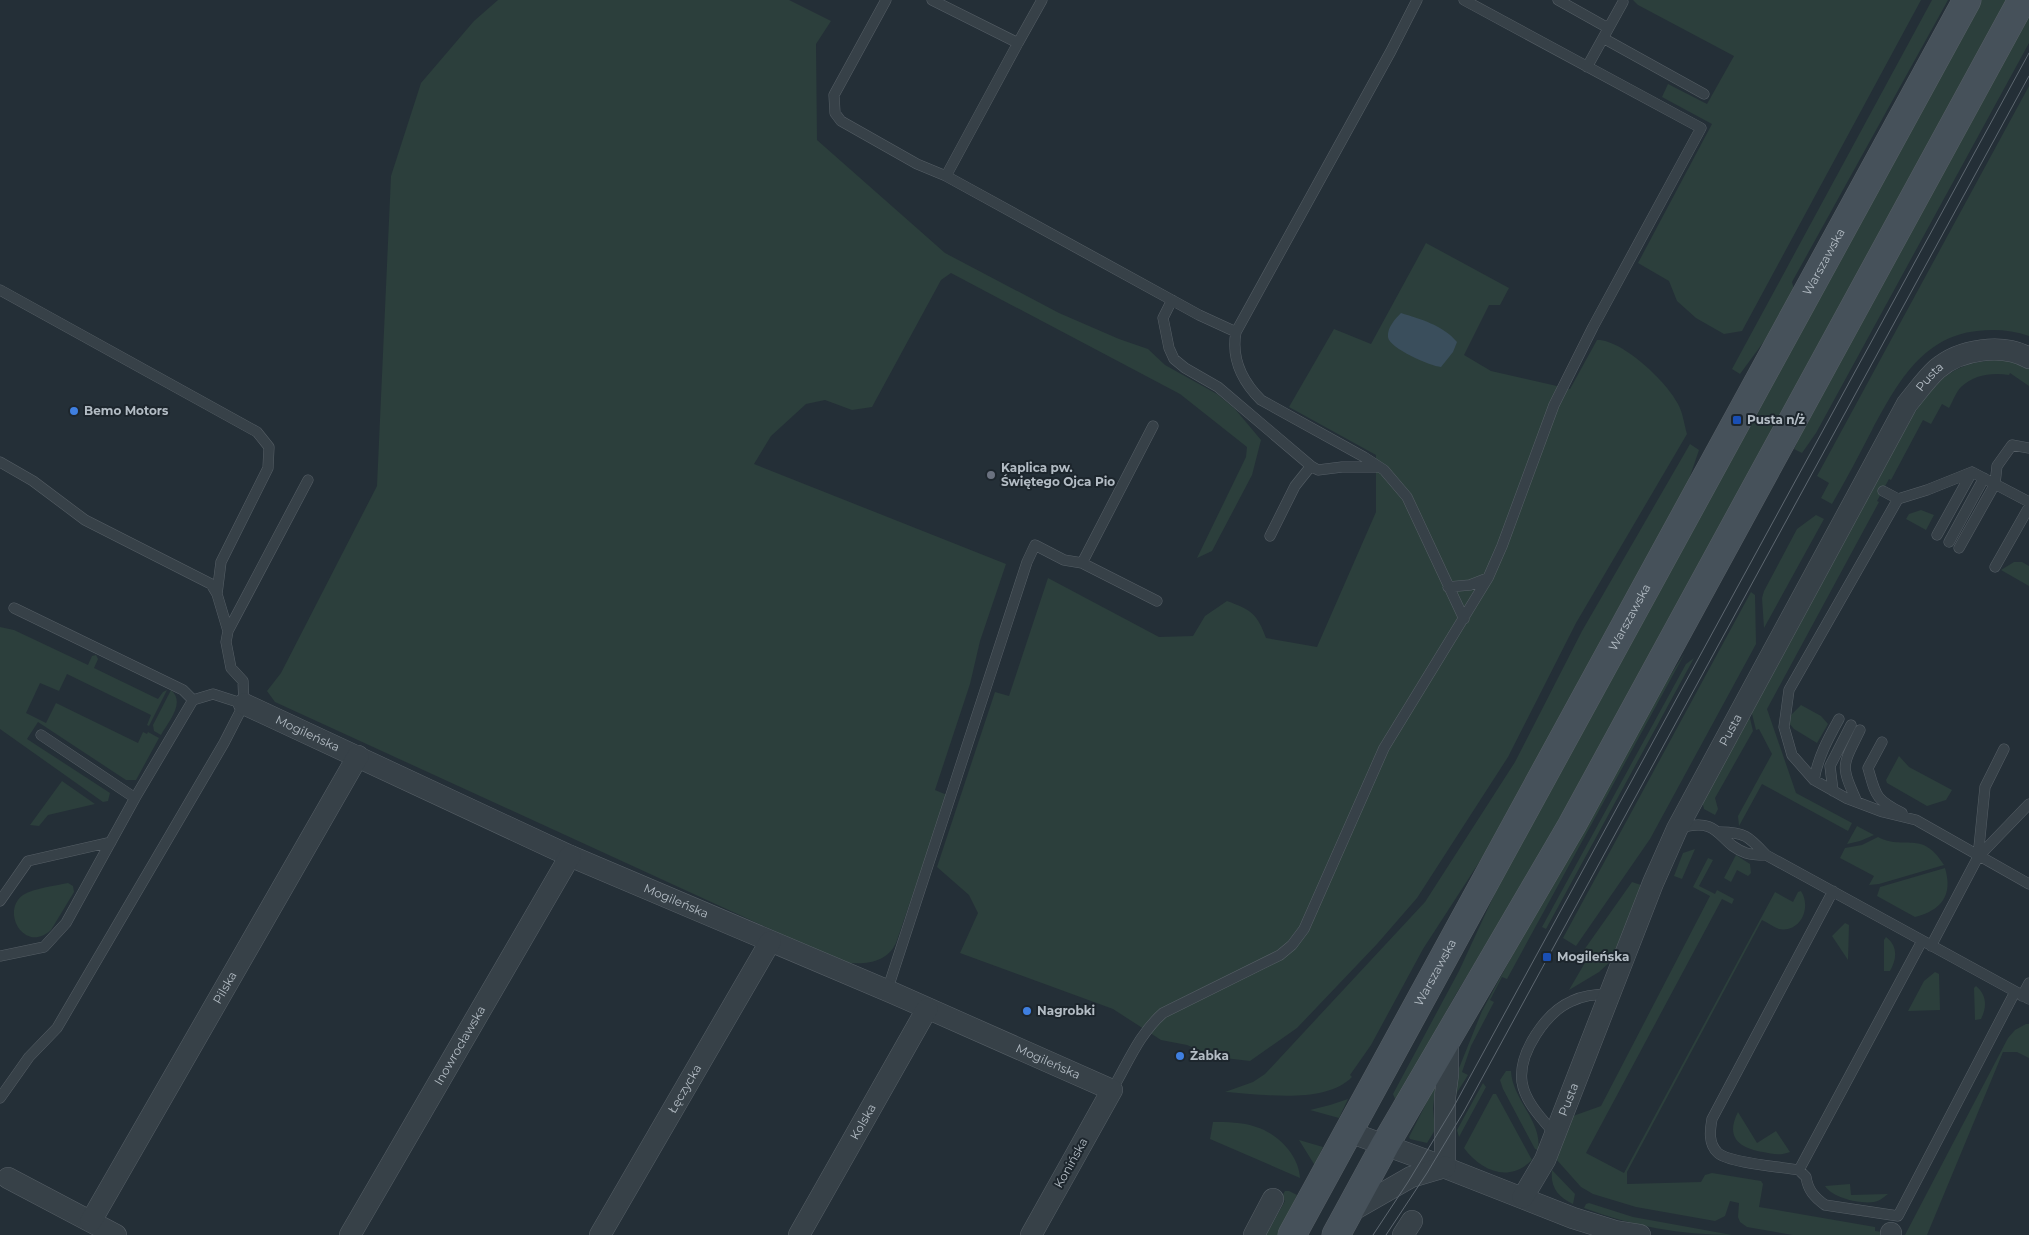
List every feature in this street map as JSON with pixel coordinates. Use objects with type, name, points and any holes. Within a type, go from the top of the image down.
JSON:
[{"type":"main road","name":"Warszawska","points":[[1292,1235],[1967,0]]},
{"type":"main road","points":[[1342,1224],[1385,1145],[1572,825],[2022,0]]},
{"type":"street","name":"Pusta","points":[[1523,1198],[1545,1160],[1677,829],[1882,491],[1907,404],[1939,368],[1958,356],[1980,351],[2001,350],[2029,358]]},
{"type":"street","name":"Mogileńska","points":[[244,704],[570,856],[887,991],[1112,1090]]},
{"type":"street","name":"Pilska","points":[[91,1221],[358,756]]},
{"type":"street","name":"Inowrocławska","points":[[350,1235],[570,856]]},
{"type":"street","name":"Łęczycka","points":[[600,1235],[770,942]]},
{"type":"street","name":"Kolska","points":[[800,1235],[928,1009]]},
{"type":"street","points":[[1445,1167],[1445,1097],[1448,1074],[1448,1036]]},
{"type":"street","name":"Konińska","points":[[1031,1235],[1112,1090]]},
{"type":"street","points":[[1349,1132],[1614,1233],[1640,1235]]},
{"type":"street","points":[[1342,1224],[1411,1177],[1445,1167]]},
{"type":"street","points":[[8,1178],[116,1235]]},
{"type":"street","points":[[1254,1235],[1273,1199]]},
{"type":"lane","points":[[886,0],[834,95],[835,113],[841,121],[917,164],[946,176],[1172,300],[1236,332]]},
{"type":"lane","points":[[932,0],[1018,43]]},
{"type":"lane","points":[[946,176],[1042,0]]},
{"type":"lane","points":[[1417,0],[1236,332],[1234,345],[1238,368],[1252,390],[1262,400],[1364,456],[1394,480],[1407,497],[1464,619]]},
{"type":"lane","points":[[1112,1090],[1142,1036],[1163,1013],[1264,965],[1292,945],[1304,929],[1384,748],[1488,578],[1502,546],[1554,405],[1593,327],[1701,128],[1464,0]]},
{"type":"lane","points":[[1558,0],[1606,33],[1704,94]]},
{"type":"lane","points":[[1588,67],[1623,2]]},
{"type":"lane","points":[[0,290],[257,432],[269,447],[268,468],[221,562],[217,594]]},
{"type":"lane","points":[[1172,300],[1163,318],[1169,348],[1174,360],[1218,387],[1318,470],[1342,467],[1380,467]]},
{"type":"lane","points":[[1082,563],[1153,426]]},
{"type":"lane","points":[[1959,548],[1995,484],[1997,466],[2012,445],[2029,448]]},
{"type":"lane","points":[[0,462],[33,481],[85,520],[211,584],[217,594],[228,631]]},
{"type":"lane","points":[[1270,536],[1295,486],[1311,466]]},
{"type":"lane","points":[[1937,536],[1972,472]]},
{"type":"lane","points":[[1916,820],[1883,812],[1857,802],[1814,780],[1792,755],[1784,727],[1789,690],[1882,491],[1927,490],[1972,472],[2029,502]]},
{"type":"lane","points":[[1949,542],[1984,478]]},
{"type":"lane","points":[[0,1098],[29,1057],[57,1028],[224,743],[244,704],[243,681],[231,668],[226,642],[228,631],[308,480]]},
{"type":"lane","points":[[1995,567],[2029,507]]},
{"type":"lane","points":[[887,991],[1027,562],[1035,545],[1064,560],[1082,563],[1157,601]]},
{"type":"lane","points":[[1448,587],[1470,585],[1488,578]]},
{"type":"lane","points":[[14,608],[177,688],[193,700]]},
{"type":"lane","points":[[0,956],[44,947],[66,923],[134,798],[193,700],[213,694],[244,704]]},
{"type":"lane","points":[[1814,780],[1817,764],[1824,746],[1839,719]]},
{"type":"lane","points":[[1833,790],[1830,766],[1856,728],[1845,760],[1845,775],[1857,802]]},
{"type":"lane","points":[[41,735],[134,798]]},
{"type":"lane","points":[[1882,742],[1868,768],[1874,789],[1882,802],[2029,884]]},
{"type":"lane","points":[[1978,857],[1985,787],[2004,749]]},
{"type":"lane","points":[[1799,1170],[1927,943],[1978,857],[2029,804]]},
{"type":"lane","points":[[1677,829],[1691,825],[1700,825],[1720,832],[1738,832],[1753,840],[1766,855],[2022,996]]},
{"type":"lane","points":[[1720,832],[1731,845],[1747,854],[1766,855]]},
{"type":"lane","points":[[0,901],[28,861],[110,842]]},
{"type":"lane","points":[[1833,892],[1712,1119],[1710,1134],[1712,1144],[1717,1152],[1728,1158],[1799,1170],[1806,1177],[1808,1186],[1815,1198],[1825,1205],[1893,1228],[2029,983]]},
{"type":"lane","points":[[1555,1134],[1539,1115],[1524,1090],[1522,1065],[1528,1050],[1546,1020],[1557,1010],[1571,1001],[1585,996],[1610,994]]},
{"type":"green space","points":[[498,0],[789,0],[831,21],[816,44],[817,140],[945,253],[1059,313],[1119,339],[1148,349],[1165,365],[1217,394],[1235,409],[1261,440],[1252,475],[1212,551],[1197,558],[1246,457],[1247,447],[1180,394],[951,273],[941,280],[872,407],[852,410],[825,400],[806,404],[771,436],[754,464],[1006,564],[980,641],[970,684],[935,790],[947,795],[896,943],[886,955],[873,962],[842,962],[275,702],[267,691],[281,673],[377,486],[391,176],[421,83],[474,21]]},
{"type":"green space","points":[[1633,0],[1921,0],[1742,331],[1724,334],[1696,318],[1677,301],[1669,281],[1638,263],[1712,124],[1662,97],[1668,84],[1707,104],[1734,56],[1638,5]]},
{"type":"green space","points":[[1932,0],[1948,0],[1792,282],[1795,293],[1779,321],[1740,374],[1732,369]]},
{"type":"green space","points":[[1979,0],[2010,0],[1527,879],[1456,994],[1399,1097],[1395,1099],[1393,1094],[1459,971],[1514,852]]},
{"type":"green space","points":[[2029,9],[2029,43],[1816,433],[1802,453],[1794,449],[1797,443],[1793,441]]},
{"type":"green space","points":[[2029,86],[2029,336],[2003,330],[1977,331],[1957,335],[1925,353],[1901,381],[1881,413],[1832,504],[1821,498],[1829,483],[1817,476]]},
{"type":"green space","points":[[1426,243],[1509,288],[1500,305],[1489,305],[1464,355],[1491,371],[1570,389],[1597,340],[1607,342],[1631,354],[1665,385],[1680,407],[1687,434],[1576,623],[1508,757],[1417,898],[1377,944],[1297,1028],[1250,1061],[1216,1057],[1187,1045],[1161,1040],[1113,1009],[960,953],[978,913],[969,895],[937,867],[995,692],[1009,696],[1048,578],[1159,637],[1193,636],[1205,616],[1227,601],[1248,610],[1256,618],[1266,638],[1317,647],[1376,512],[1376,455],[1289,407],[1334,329],[1371,344]]},
{"type":"green space","points":[[1983,361],[2009,361],[2029,369],[2029,386],[2010,373],[2009,375],[1990,374],[1977,377],[1961,387],[1949,408],[1942,404],[1931,424],[1923,420],[1891,480],[1889,479],[1877,501],[1879,502],[1767,709],[1796,793],[1852,823],[1848,831],[1762,784],[1739,826],[1738,816],[1772,754],[1759,729],[1756,730],[1751,710],[1908,423],[1926,397],[1945,377],[1968,365]]},
{"type":"green space","points":[[1690,444],[1699,450],[1686,488],[1491,844],[1423,949],[1371,1045],[1350,1075],[1352,1077],[1340,1086],[1309,1095],[1274,1096],[1225,1092],[1253,1082],[1265,1074],[1425,902],[1515,762],[1582,631]]},
{"type":"green space","points":[[1921,510],[1934,515],[1926,530],[1906,519],[1909,514]]},
{"type":"green space","points":[[1816,515],[1824,519],[1764,628],[1762,598],[1764,591],[1797,529]]},
{"type":"green space","points":[[2014,562],[2022,562],[2029,566],[2029,586],[2001,570]]},
{"type":"green space","points":[[1751,592],[1755,595],[1756,644],[1650,839],[1576,946],[1563,938]]},
{"type":"green space","points":[[0,627],[14,630],[88,665],[92,656],[96,655],[98,659],[94,668],[158,699],[167,690],[149,726],[147,725],[151,715],[67,674],[59,691],[40,683],[26,713],[46,723],[56,703],[138,743],[143,732],[147,734],[148,732],[159,738],[136,780],[126,780],[38,722],[27,739],[110,793],[108,801],[103,802],[0,729]]},
{"type":"green space","points":[[1685,653],[1507,979],[1502,977],[1490,1000],[1494,1002],[1471,1046],[1462,1072],[1468,1075],[1456,1094],[1455,1078],[1482,1011],[1643,716]]},
{"type":"green space","points":[[1694,658],[1546,929],[1542,927],[1686,664]]},
{"type":"green space","points":[[171,690],[177,701],[176,707],[161,735],[154,731],[153,725]]},
{"type":"green space","points":[[1801,705],[1821,716],[1828,724],[1817,743],[1794,729],[1789,723],[1790,716]]},
{"type":"green space","points":[[1749,714],[1753,731],[1715,798],[1718,809],[1715,815],[1704,809],[1702,801]]},
{"type":"green space","points":[[1899,756],[1909,767],[1952,790],[1946,800],[1927,806],[1887,783],[1886,780]]},
{"type":"green space","points":[[62,781],[95,804],[48,815],[39,826],[30,825]]},
{"type":"green space","points":[[1857,826],[1874,835],[1847,844]]},
{"type":"green space","points":[[1878,837],[1887,841],[1920,844],[1928,847],[1944,865],[1879,884],[1869,885],[1874,876],[1840,858],[1845,848],[1862,845]]},
{"type":"green space","points":[[1695,849],[1682,879],[1674,876],[1683,853]]},
{"type":"green space","points":[[1736,855],[1750,864],[1751,873],[1748,876],[1737,870],[1731,882],[1724,878]]},
{"type":"green space","points":[[1708,858],[1713,860],[1699,886],[1715,894],[1717,890],[1734,899],[1732,904],[1722,899],[1586,1153],[1624,1173],[1775,892],[1793,902],[1798,892],[1801,891],[1805,905],[1804,912],[1802,918],[1793,927],[1779,929],[1762,920],[1627,1172],[1627,1184],[1701,1182],[1705,1175],[1712,1173],[1761,1181],[1763,1184],[1759,1207],[1875,1227],[1875,1231],[1883,1232],[1882,1235],[1793,1235],[1747,1227],[1740,1222],[1738,1217],[1739,1203],[1730,1201],[1725,1216],[1715,1221],[1636,1207],[1593,1194],[1581,1187],[1556,1159],[1573,1116],[1601,1106],[1710,896],[1693,887]]},
{"type":"green space","points":[[1945,868],[1947,878],[1946,894],[1938,906],[1924,914],[1915,917],[1877,896],[1880,887]]},
{"type":"green space","points":[[1632,882],[1641,885],[1611,961],[1599,972],[1569,990],[1590,954],[1584,950]]},
{"type":"green space","points":[[68,883],[73,886],[74,892],[51,930],[41,936],[32,937],[25,934],[15,920],[14,911],[17,902],[23,895],[33,891]]},
{"type":"green space","points":[[1845,923],[1849,925],[1848,960],[1832,936]]},
{"type":"green space","points":[[1886,937],[1893,944],[1895,953],[1890,971],[1884,971],[1884,940]]},
{"type":"green space","points":[[1935,972],[1939,974],[1940,1010],[1908,1011],[1924,981]]},
{"type":"green space","points":[[1976,986],[1984,997],[1985,1006],[1981,1019],[1975,1020],[1974,988]]},
{"type":"green space","points":[[2029,1024],[2029,1058],[2017,1052],[2003,1052],[1927,1235],[1905,1235],[2008,1038],[2015,1030]]},
{"type":"green space","points":[[1506,1071],[1511,1071],[1516,1091],[1532,1120],[1538,1140],[1538,1150],[1535,1149],[1503,1089],[1500,1080]]},
{"type":"green space","points":[[1483,1083],[1486,1087],[1459,1137],[1457,1130]]},
{"type":"green space","points":[[1436,1084],[1433,1108],[1435,1130],[1427,1143],[1410,1139],[1409,1137]]},
{"type":"green space","points":[[1493,1094],[1496,1094],[1532,1160],[1514,1171],[1496,1171],[1487,1168],[1464,1148]]},
{"type":"green space","points":[[1348,1099],[1339,1118],[1310,1110],[1330,1105]]},
{"type":"green space","points":[[1738,1112],[1757,1143],[1776,1131],[1790,1152],[1773,1154],[1747,1148],[1741,1144],[1734,1135],[1733,1128]]},
{"type":"green space","points":[[1213,1122],[1245,1124],[1272,1134],[1291,1153],[1299,1169],[1300,1178],[1210,1139]]},
{"type":"green space","points":[[1299,1140],[1323,1147],[1315,1164],[1314,1164]]},
{"type":"green space","points":[[1552,1170],[1575,1194],[1573,1204],[1556,1191],[1552,1182]]},
{"type":"green space","points":[[1850,1184],[1851,1195],[1888,1194],[1876,1202],[1861,1202],[1840,1197],[1825,1186]]},
{"type":"green space","points":[[1285,1191],[1297,1195],[1280,1235],[1266,1235],[1285,1201],[1281,1198]]},
{"type":"green space","points":[[1589,1203],[1633,1217],[1732,1235],[1675,1231],[1620,1220],[1584,1208]]},
{"type":"water","points":[[1401,313],[1438,327],[1457,342],[1453,352],[1441,367],[1411,356],[1390,341],[1388,337],[1390,327]]},
{"type":"tram line","points":[[1373,1235],[1453,1108],[2029,53]]},
{"type":"tram line","points":[[1386,1235],[1427,1173],[1463,1113],[2029,76]]},
{"type":"place","name":"Bemo Motors","points":[[74,411]]},
{"type":"place","name":"Pusta n/ż","points":[[1737,420]]},
{"type":"place","name":"Kaplica pw. Świętego Ojca Pio","points":[[991,475]]},
{"type":"place","name":"Mogileńska","points":[[1547,957]]},
{"type":"place","name":"Nagrobki","points":[[1027,1011]]},
{"type":"place","name":"Żabka","points":[[1180,1056]]}]
